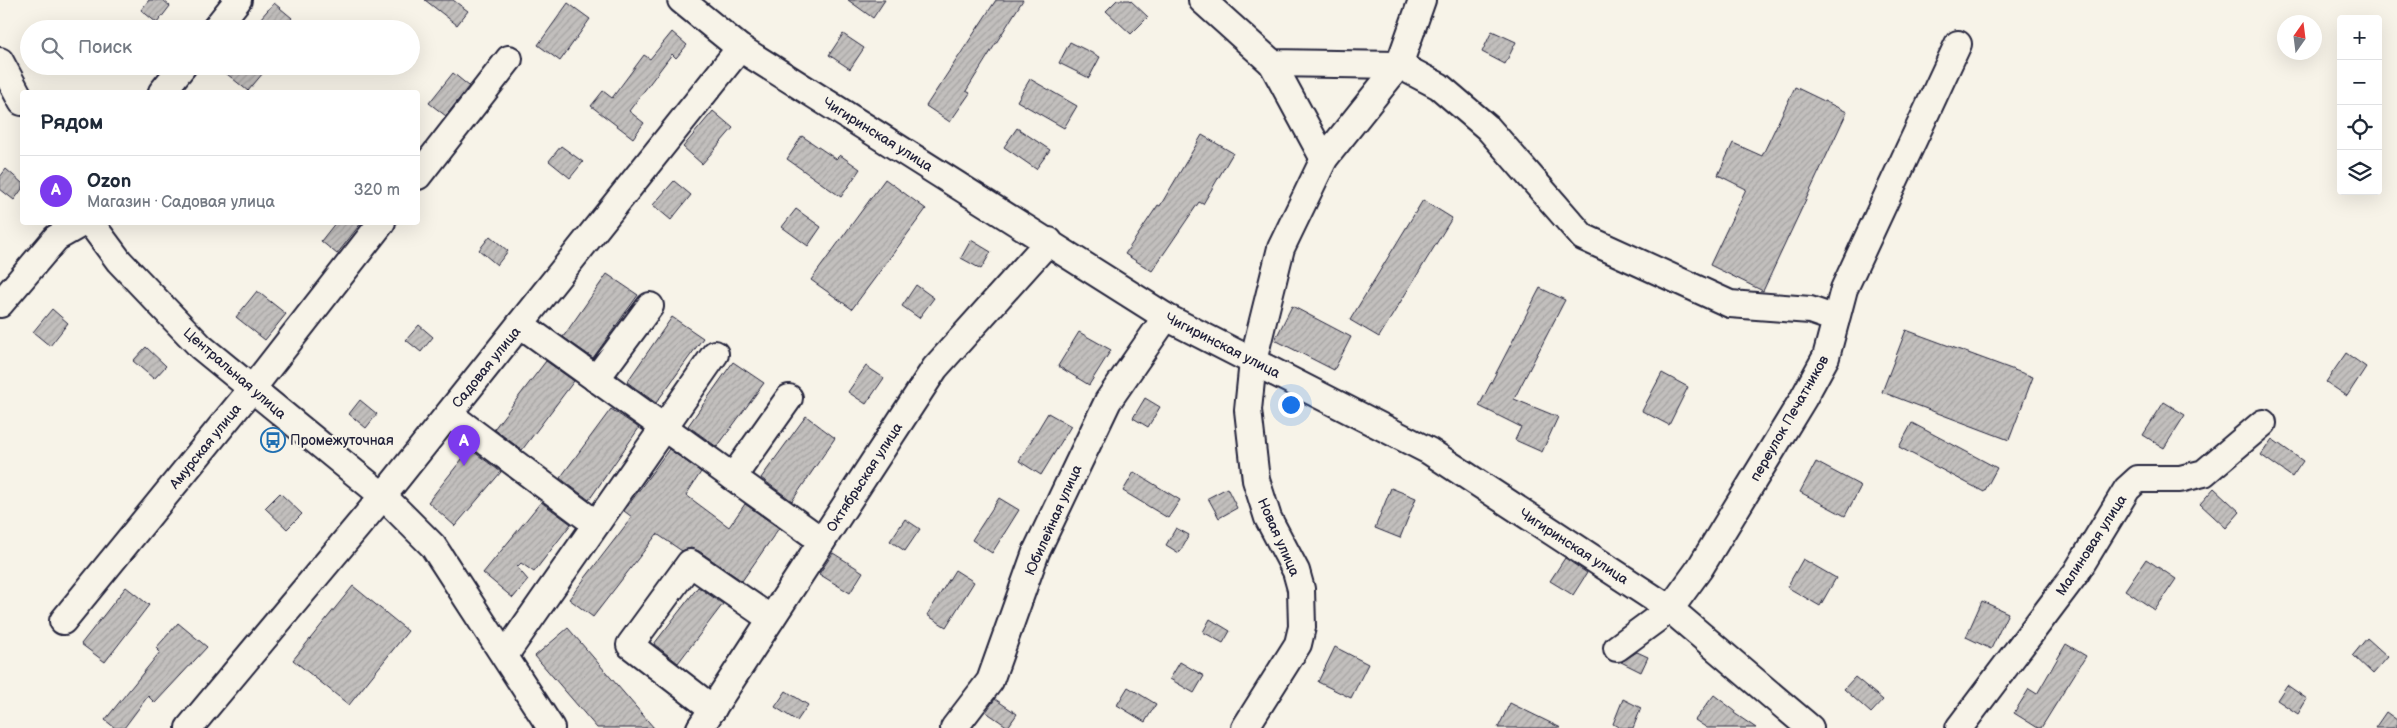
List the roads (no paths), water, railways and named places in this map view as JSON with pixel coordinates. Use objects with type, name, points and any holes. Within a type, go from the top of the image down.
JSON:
[{"type":"street","points":[[221,20],[238,0]]},
{"type":"street","name":"Чигиринская улица","points":[[681,0],[740,48],[1049,241],[1166,317],[1429,450],[1670,609],[1810,728]]},
{"type":"street","points":[[1202,0],[1272,63],[1324,159]]},
{"type":"street","name":"Новая улица","points":[[1245,728],[1298,644],[1302,627],[1301,589],[1296,571],[1268,518],[1256,480],[1248,410],[1253,362],[1281,248],[1324,159],[1399,64],[1422,0]]},
{"type":"street","name":"переулок Печатников","points":[[1618,648],[1670,609],[1700,568],[1803,399],[1826,358],[1844,290],[1958,44]]},
{"type":"street","name":"Садовая улица","points":[[189,728],[384,496],[740,48]]},
{"type":"street","points":[[420,173],[509,60]]},
{"type":"street","points":[[0,61],[20,98]]},
{"type":"street","points":[[1272,63],[1399,64],[1438,86],[1488,128],[1583,237],[1730,304],[1810,310],[1836,319]]},
{"type":"street","points":[[164,90],[176,75]]},
{"type":"street","points":[[0,304],[56,238],[79,225]]},
{"type":"street","name":"Центральная улица","points":[[92,225],[119,261],[194,340],[251,390],[384,496],[433,546],[551,728]]},
{"type":"street","name":"Амурская улица","points":[[63,620],[251,390],[380,225]]},
{"type":"street","name":"Октябрьская улица","points":[[707,718],[935,368],[1049,241]]},
{"type":"street","points":[[596,379],[650,306]]},
{"type":"street","name":"Юбилейная улица","points":[[954,728],[990,681],[1036,552],[1108,401],[1166,317]]},
{"type":"street","points":[[520,324],[822,541]]},
{"type":"street","points":[[505,655],[715,354]]},
{"type":"street","points":[[733,477],[789,398]]},
{"type":"street","points":[[449,414],[596,524]]},
{"type":"street","name":"Малиновая улица","points":[[1959,728],[2076,573],[2128,489],[2138,479],[2180,479],[2204,473],[2263,423]]},
{"type":"street","points":[[707,718],[630,644],[690,563],[771,619]]},
{"type":"place","name":"Промежуточная","points":[[273,440]]},
{"type":"place","name":"Ozon","points":[[464,466]]}]
